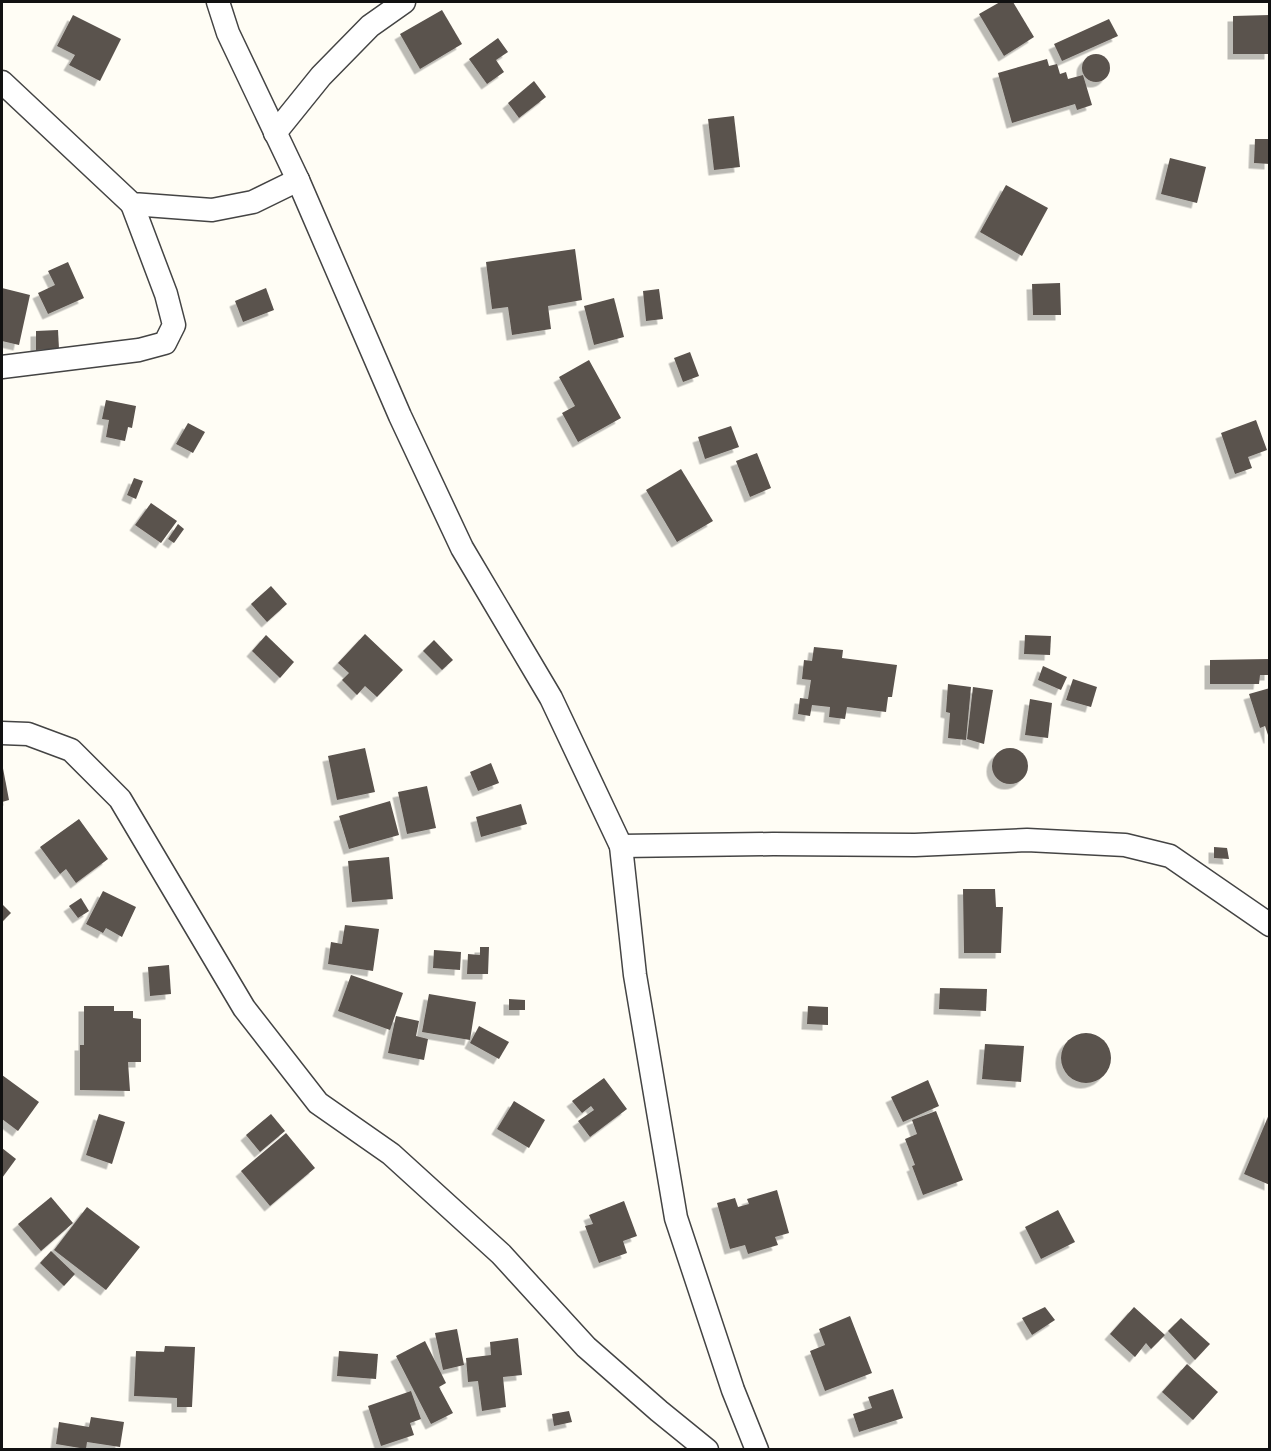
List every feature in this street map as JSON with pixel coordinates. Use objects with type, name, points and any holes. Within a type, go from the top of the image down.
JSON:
[{"type":"street","points":[[218,2],[228,33],[298,180],[400,416],[462,548],[551,698],[621,846],[635,975],[676,1218],[734,1390],[757,1449]]},
{"type":"street","points":[[275,133],[321,76],[370,26],[404,2]]},
{"type":"street","points":[[2,82],[132,204],[166,294],[174,325],[165,343],[139,350],[2,366]]},
{"type":"street","points":[[132,204],[212,210],[253,201],[298,180]]},
{"type":"street","points":[[2,733],[28,734],[71,750],[120,799],[244,1008],[318,1103],[391,1154],[501,1254],[586,1347],[659,1411],[707,1449]]},
{"type":"street","points":[[621,846],[915,845],[1027,840],[1125,845],[1170,856],[1269,925]]},
{"type":"building","points":[[1000,2],[1013,2],[1034,37],[1004,56],[979,14]]},
{"type":"building","points":[[442,10],[462,44],[420,69],[400,34]]},
{"type":"building","points":[[73,15],[121,39],[100,81],[69,65],[75,55],[57,46]]},
{"type":"building","points":[[1270,15],[1270,54],[1233,54],[1233,16]]},
{"type":"building","points":[[1109,19],[1118,36],[1062,61],[1054,44]]},
{"type":"building","points":[[498,38],[508,52],[496,60],[504,72],[487,84],[469,59]]},
{"type":"building","points":[[1096,54],[1106,58],[1110,68],[1106,78],[1096,82],[1086,78],[1082,68],[1086,58]]},
{"type":"building","points":[[1047,59],[1049,66],[1057,64],[1060,74],[1066,72],[1068,79],[1083,75],[1092,105],[1077,110],[1075,104],[1012,123],[998,73]]},
{"type":"building","points":[[534,81],[546,97],[519,118],[508,103]]},
{"type":"building","points":[[734,116],[740,167],[714,170],[708,119]]},
{"type":"building","points":[[1255,139],[1270,139],[1270,164],[1254,163]]},
{"type":"building","points":[[1170,158],[1206,167],[1197,203],[1161,194]]},
{"type":"building","points":[[1006,185],[1048,208],[1022,256],[980,232]]},
{"type":"building","points":[[575,249],[582,300],[548,306],[551,329],[512,335],[508,307],[492,309],[486,262]]},
{"type":"building","points":[[68,262],[84,298],[48,314],[38,293],[55,285],[48,271]]},
{"type":"building","points":[[1060,283],[1061,315],[1033,315],[1032,284]]},
{"type":"building","points":[[2,288],[30,295],[19,345],[2,341]]},
{"type":"building","points":[[266,288],[274,310],[243,322],[235,301]]},
{"type":"building","points":[[659,289],[663,319],[646,321],[643,291]]},
{"type":"building","points":[[614,298],[624,337],[594,345],[584,306]]},
{"type":"building","points":[[58,330],[59,349],[36,350],[36,331]]},
{"type":"building","points":[[690,352],[699,376],[683,382],[674,358]]},
{"type":"building","points":[[589,360],[621,418],[578,442],[562,413],[575,406],[559,377]]},
{"type":"building","points":[[106,400],[136,406],[132,428],[128,427],[125,441],[106,437],[109,420],[102,419]]},
{"type":"building","points":[[1256,420],[1267,450],[1248,457],[1252,468],[1235,474],[1221,433]]},
{"type":"building","points":[[188,423],[205,432],[193,453],[176,444]]},
{"type":"building","points":[[731,426],[739,447],[705,459],[698,437]]},
{"type":"building","points":[[757,453],[771,488],[750,497],[736,461]]},
{"type":"building","points":[[681,469],[713,521],[677,542],[646,490]]},
{"type":"building","points":[[134,478],[143,481],[136,499],[127,495]]},
{"type":"building","points":[[151,503],[177,521],[161,543],[135,525]]},
{"type":"building","points":[[178,524],[184,529],[174,543],[168,539]]},
{"type":"building","points":[[271,586],[287,604],[267,622],[251,604]]},
{"type":"building","points":[[365,634],[403,670],[377,697],[365,686],[357,695],[342,680],[349,673],[338,663]]},
{"type":"building","points":[[266,635],[294,662],[280,678],[252,651]]},
{"type":"building","points":[[1025,635],[1051,636],[1050,655],[1024,654]]},
{"type":"building","points":[[434,640],[453,660],[442,670],[423,651]]},
{"type":"building","points":[[814,647],[843,650],[842,658],[897,665],[892,697],[888,697],[886,712],[847,707],[845,719],[829,717],[830,707],[812,705],[810,716],[798,714],[800,698],[808,699],[811,680],[802,679],[804,660],[812,661]]},
{"type":"building","points":[[1270,659],[1270,675],[1260,675],[1259,684],[1210,684],[1210,660]]},
{"type":"building","points":[[1043,666],[1067,677],[1061,690],[1038,680]]},
{"type":"building","points":[[1073,679],[1097,687],[1091,707],[1066,700]]},
{"type":"building","points":[[948,684],[971,687],[966,740],[948,738],[950,713],[946,712]]},
{"type":"building","points":[[973,687],[993,690],[984,744],[967,739]]},
{"type":"building","points":[[1270,688],[1269,738],[1265,726],[1260,728],[1249,694]]},
{"type":"building","points":[[1030,699],[1052,703],[1048,738],[1025,735]]},
{"type":"building","points":[[365,748],[375,792],[337,800],[328,756]]},
{"type":"building","points":[[1010,748],[1023,753],[1028,766],[1023,779],[1010,784],[997,779],[992,766],[997,753]]},
{"type":"building","points":[[2,763],[9,800],[2,802]]},
{"type":"building","points":[[491,763],[499,783],[478,791],[470,772]]},
{"type":"building","points":[[427,786],[436,828],[407,834],[398,792]]},
{"type":"building","points":[[390,801],[399,835],[349,849],[339,816]]},
{"type":"building","points":[[521,804],[527,824],[481,837],[476,817]]},
{"type":"building","points":[[79,819],[108,859],[76,883],[66,869],[60,874],[40,847]]},
{"type":"building","points":[[1214,847],[1227,848],[1229,859],[1214,858]]},
{"type":"building","points":[[389,857],[393,899],[352,902],[348,861]]},
{"type":"building","points":[[963,889],[995,889],[996,907],[1003,907],[1001,953],[964,953]]},
{"type":"building","points":[[103,891],[136,907],[122,937],[106,928],[103,933],[86,924]]},
{"type":"building","points":[[81,898],[89,911],[78,918],[69,906]]},
{"type":"building","points":[[2,904],[11,913],[2,922]]},
{"type":"building","points":[[345,925],[379,929],[373,971],[328,964],[331,942],[342,944]]},
{"type":"building","points":[[480,947],[489,947],[488,974],[467,974],[468,954],[480,955]]},
{"type":"building","points":[[434,950],[461,952],[460,970],[433,968]]},
{"type":"building","points":[[169,965],[171,994],[150,996],[148,967]]},
{"type":"building","points":[[351,975],[403,993],[390,1030],[338,1011]]},
{"type":"building","points":[[940,988],[987,989],[986,1011],[939,1009]]},
{"type":"building","points":[[429,994],[476,1002],[470,1040],[422,1032]]},
{"type":"building","points":[[509,999],[525,1000],[525,1010],[509,1010]]},
{"type":"building","points":[[84,1006],[114,1006],[114,1011],[133,1011],[133,1018],[141,1019],[141,1062],[128,1062],[130,1091],[80,1090],[80,1045],[84,1045]]},
{"type":"building","points":[[808,1006],[828,1007],[828,1025],[807,1024]]},
{"type":"building","points":[[396,1016],[419,1021],[416,1036],[428,1039],[424,1060],[388,1053]]},
{"type":"building","points":[[479,1026],[509,1042],[499,1059],[470,1043]]},
{"type":"building","points":[[1086,1033],[1104,1040],[1111,1058],[1104,1076],[1086,1083],[1068,1076],[1061,1058],[1068,1040]]},
{"type":"building","points":[[985,1044],[1024,1046],[1021,1082],[982,1079]]},
{"type":"building","points":[[2,1075],[39,1102],[18,1131],[2,1119]]},
{"type":"building","points":[[604,1078],[627,1109],[590,1137],[578,1121],[594,1110],[591,1106],[582,1113],[572,1101]]},
{"type":"building","points":[[928,1080],[939,1106],[903,1122],[891,1097]]},
{"type":"building","points":[[514,1101],[545,1120],[529,1148],[497,1129]]},
{"type":"building","points":[[936,1111],[963,1180],[923,1195],[905,1139],[917,1134],[912,1120]]},
{"type":"building","points":[[1270,1112],[1270,1185],[1244,1174]]},
{"type":"building","points":[[99,1114],[125,1122],[112,1164],[86,1155]]},
{"type":"building","points":[[271,1114],[285,1131],[260,1152],[246,1135]]},
{"type":"building","points":[[286,1133],[315,1168],[270,1206],[241,1171]]},
{"type":"building","points":[[2,1148],[16,1159],[2,1178]]},
{"type":"building","points":[[777,1190],[789,1233],[775,1237],[778,1245],[748,1254],[745,1245],[730,1249],[717,1203],[735,1198],[738,1207],[749,1204],[747,1199]]},
{"type":"building","points":[[51,1197],[73,1223],[41,1251],[18,1224]]},
{"type":"building","points":[[624,1201],[637,1236],[623,1241],[627,1253],[599,1263],[585,1226],[593,1224],[589,1215]]},
{"type":"building","points":[[87,1207],[140,1247],[106,1290],[54,1250]]},
{"type":"building","points":[[1058,1210],[1075,1242],[1041,1259],[1025,1227]]},
{"type":"building","points":[[51,1251],[75,1274],[64,1286],[40,1263]]},
{"type":"building","points":[[1045,1307],[1055,1320],[1032,1335],[1022,1318]]},
{"type":"building","points":[[1134,1307],[1165,1335],[1151,1349],[1146,1343],[1135,1357],[1110,1334]]},
{"type":"building","points":[[850,1316],[872,1373],[825,1391],[810,1351],[825,1345],[819,1329]]},
{"type":"building","points":[[1181,1318],[1210,1344],[1195,1360],[1168,1331]]},
{"type":"building","points":[[457,1329],[464,1365],[443,1370],[435,1333]]},
{"type":"building","points":[[518,1338],[522,1375],[503,1377],[506,1407],[482,1411],[478,1381],[468,1382],[466,1358],[491,1355],[490,1342]]},
{"type":"building","points":[[425,1341],[446,1383],[439,1387],[453,1413],[431,1424],[396,1356]]},
{"type":"building","points":[[165,1346],[195,1347],[192,1407],[177,1407],[177,1398],[134,1396],[136,1351],[164,1352]]},
{"type":"building","points":[[339,1351],[378,1354],[376,1379],[337,1376]]},
{"type":"building","points":[[1187,1364],[1218,1392],[1193,1420],[1162,1392]]},
{"type":"building","points":[[893,1389],[903,1418],[859,1432],[853,1414],[872,1408],[868,1397]]},
{"type":"building","points":[[411,1391],[421,1419],[410,1423],[414,1435],[381,1446],[368,1406]]},
{"type":"building","points":[[569,1411],[572,1422],[554,1426],[552,1414]]},
{"type":"building","points":[[91,1417],[124,1422],[120,1447],[87,1442],[86,1449],[56,1444],[59,1422],[89,1427]]}]
